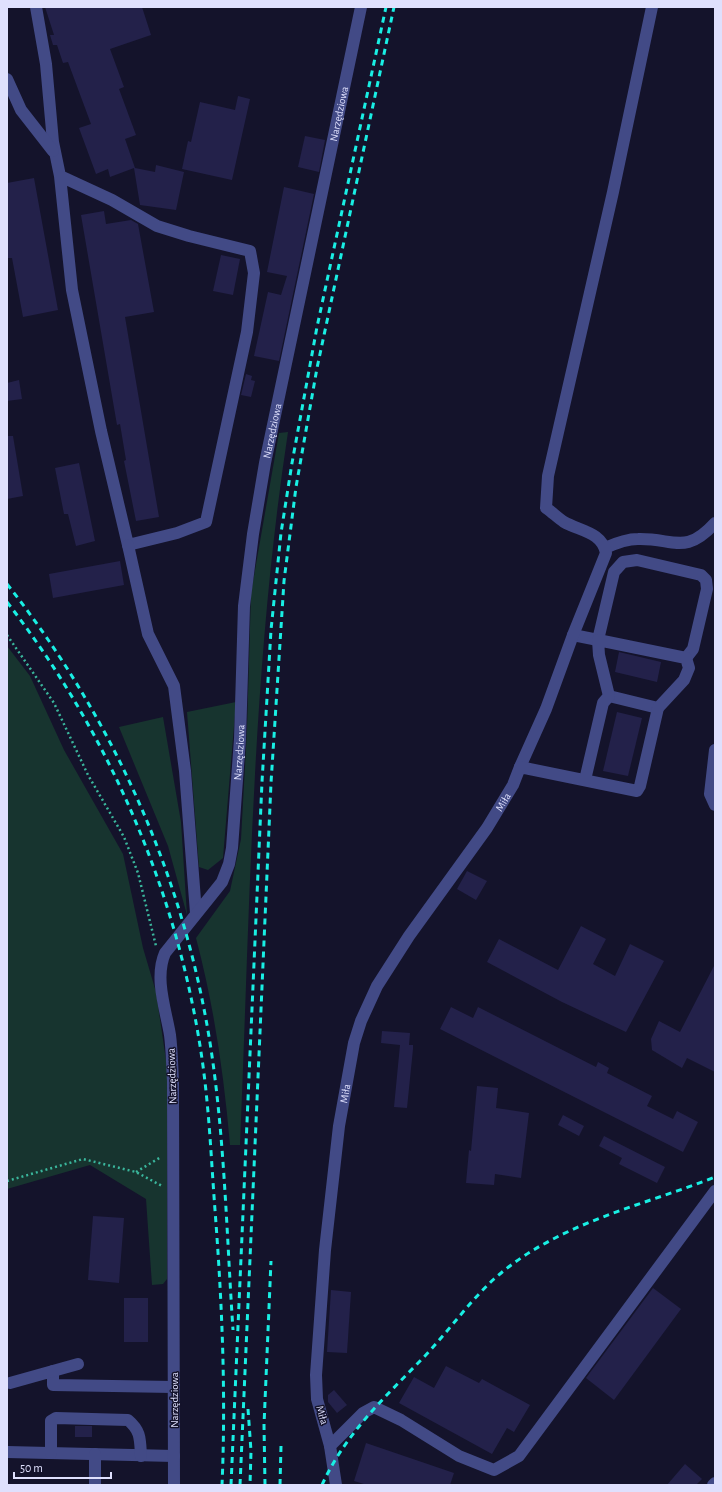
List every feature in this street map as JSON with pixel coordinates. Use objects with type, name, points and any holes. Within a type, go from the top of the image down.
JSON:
[{"type":"lane","points":[[36,7],[46,64],[55,154],[60,176],[72,290],[101,431],[148,634],[174,686],[185,770],[196,913]]},
{"type":"lane","name":"Narzędziowa","points":[[174,1485],[172,1061],[161,983],[162,959],[196,913],[222,882],[231,856],[240,739],[244,606],[253,534],[272,432],[361,7]]},
{"type":"lane","points":[[652,7],[613,192],[548,476],[546,508],[563,522],[598,537],[605,548],[624,540],[639,539],[685,544],[694,541],[715,523]]},
{"type":"lane","points":[[7,79],[21,110],[55,154]]},
{"type":"lane","points":[[60,176],[112,200],[157,226],[189,236],[250,251],[254,273],[247,332],[206,522],[177,533],[128,545]]},
{"type":"lane","name":"Miła","points":[[336,1485],[330,1446],[317,1399],[316,1375],[325,1250],[339,1126],[354,1043],[361,1021],[377,986],[409,936],[487,828],[514,785],[520,767],[546,709],[573,635],[597,577],[606,552],[605,548]]},
{"type":"lane","points":[[609,696],[599,655],[598,640],[614,572],[622,562],[637,560],[701,575],[706,580],[707,589],[693,649],[686,658]]},
{"type":"lane","points":[[573,635],[686,658]]},
{"type":"lane","points":[[520,767],[637,791],[640,786],[658,708],[684,680],[689,668],[686,658]]},
{"type":"lane","points":[[609,696],[658,708]]},
{"type":"lane","points":[[586,780],[603,703],[609,696]]},
{"type":"lane","points":[[715,750],[710,794],[715,805]]},
{"type":"lane","name":"Miła","points":[[330,1446],[363,1413],[374,1407],[401,1420],[459,1456],[494,1470],[519,1456],[715,1191]]},
{"type":"lane","points":[[10,1383],[78,1364]]},
{"type":"lane","points":[[53,1371],[53,1385],[174,1387]]},
{"type":"lane","points":[[51,1453],[51,1421],[56,1418],[128,1420],[135,1426],[139,1434],[141,1456]]},
{"type":"lane","points":[[7,1452],[174,1456]]},
{"type":"lane","points":[[94,1454],[95,1485]]},
{"type":"path","points":[[7,635],[54,703],[88,775],[124,838],[138,873],[153,938],[162,959]]},
{"type":"path","points":[[136,1172],[173,1149]]},
{"type":"path","points":[[7,1181],[83,1159],[136,1172],[172,1192]]},
{"type":"green space","points":[[288,432],[276,521],[267,610],[254,788],[240,1145],[230,1145],[218,1041],[196,938],[230,891],[241,839],[247,730],[251,593],[279,433]]},
{"type":"green space","points":[[7,646],[30,676],[64,750],[123,854],[143,948],[156,992],[167,1067],[167,1279],[163,1284],[152,1285],[146,1199],[90,1165],[7,1189]]},
{"type":"green space","points":[[236,702],[223,858],[208,870],[199,867],[187,712]]},
{"type":"green space","points":[[163,717],[181,822],[187,915],[168,846],[119,727]]},
{"type":"building","points":[[45,7],[142,7],[151,35],[110,49],[124,87],[119,89],[136,135],[125,139],[135,168],[155,172],[156,165],[184,172],[176,210],[140,205],[134,168],[110,177],[108,169],[96,174],[79,128],[91,124],[68,62],[63,63],[57,45],[53,45],[50,35],[54,35]]},
{"type":"building","points":[[238,96],[250,99],[232,180],[182,169],[188,141],[191,142],[200,102],[235,110]]},
{"type":"building","points":[[305,136],[325,140],[319,172],[298,167]]},
{"type":"building","points":[[34,178],[58,310],[23,317],[12,258],[8,258],[7,252],[7,183]]},
{"type":"building","points":[[284,187],[314,194],[279,361],[254,356],[268,292],[281,295],[287,276],[267,272]]},
{"type":"building","points":[[104,211],[106,224],[131,220],[138,224],[154,312],[125,317],[159,517],[136,521],[124,461],[126,460],[120,424],[117,425],[81,215]]},
{"type":"building","points":[[221,255],[240,259],[233,295],[213,291]]},
{"type":"building","points":[[246,374],[252,376],[251,380],[255,381],[251,397],[241,395]]},
{"type":"building","points":[[19,380],[22,399],[7,401],[7,383]]},
{"type":"building","points":[[7,436],[13,436],[23,496],[7,499]]},
{"type":"building","points":[[79,463],[95,541],[76,546],[68,514],[64,514],[55,468]]},
{"type":"building","points":[[120,561],[124,585],[53,598],[49,574]]},
{"type":"building","points":[[619,652],[661,662],[657,682],[615,672]]},
{"type":"building","points":[[617,712],[642,718],[628,776],[603,771]]},
{"type":"building","points":[[467,871],[487,881],[476,900],[457,889]]},
{"type":"building","points":[[581,926],[606,939],[593,964],[615,976],[630,944],[664,961],[626,1032],[562,1002],[487,962],[499,939],[558,970]]},
{"type":"building","points":[[715,964],[715,1072],[687,1058],[682,1068],[652,1050],[651,1039],[659,1021],[680,1032]]},
{"type":"building","points":[[451,1007],[473,1018],[478,1007],[596,1067],[598,1062],[609,1068],[607,1073],[652,1096],[647,1106],[673,1119],[677,1111],[698,1122],[683,1152],[440,1029]]},
{"type":"building","points":[[382,1031],[410,1033],[409,1045],[413,1045],[413,1049],[407,1108],[394,1107],[400,1045],[381,1043]]},
{"type":"building","points":[[477,1086],[498,1088],[496,1108],[529,1113],[521,1178],[495,1174],[494,1185],[466,1183],[469,1150],[471,1151]]},
{"type":"building","points":[[563,1115],[584,1126],[579,1136],[558,1125]]},
{"type":"building","points":[[604,1136],[665,1167],[657,1183],[619,1164],[622,1158],[599,1146]]},
{"type":"building","points":[[93,1216],[124,1218],[119,1283],[88,1280]]},
{"type":"building","points":[[653,1288],[681,1309],[614,1400],[586,1378]]},
{"type":"building","points":[[331,1290],[351,1292],[347,1353],[327,1352]]},
{"type":"building","points":[[124,1298],[148,1298],[148,1342],[124,1342]]},
{"type":"building","points":[[446,1366],[479,1383],[482,1379],[530,1405],[514,1432],[507,1428],[492,1454],[399,1403],[414,1377],[434,1388]]},
{"type":"building","points":[[334,1390],[347,1405],[337,1413],[328,1402],[328,1395]]},
{"type":"building","points":[[75,1426],[92,1426],[92,1437],[75,1437]]},
{"type":"building","points":[[366,1443],[454,1473],[450,1485],[367,1485],[354,1481]]},
{"type":"building","points":[[685,1464],[702,1479],[696,1485],[667,1485]]},
{"type":"railway","points":[[231,1485],[262,782],[271,630],[281,533],[292,463],[317,327],[386,7]]},
{"type":"railway","points":[[240,1485],[271,783],[284,581],[296,487],[317,368],[394,7]]},
{"type":"railway","points":[[7,584],[46,637],[82,693],[114,750],[142,810],[166,871],[186,934],[202,998],[217,1096],[223,1163],[233,1330]]},
{"type":"railway","points":[[7,602],[43,652],[76,704],[106,758],[132,814],[155,872],[174,931],[190,991],[201,1052],[210,1131],[221,1313],[224,1416],[222,1485]]},
{"type":"railway","points":[[322,1485],[331,1466],[342,1449],[380,1402],[432,1348],[485,1288],[518,1260],[544,1244],[600,1218],[715,1177]]},
{"type":"railway","points":[[265,1485],[264,1425],[271,1261]]},
{"type":"railway","points":[[248,1409],[251,1451],[250,1485]]},
{"type":"railway","points":[[280,1485],[281,1446]]}]
